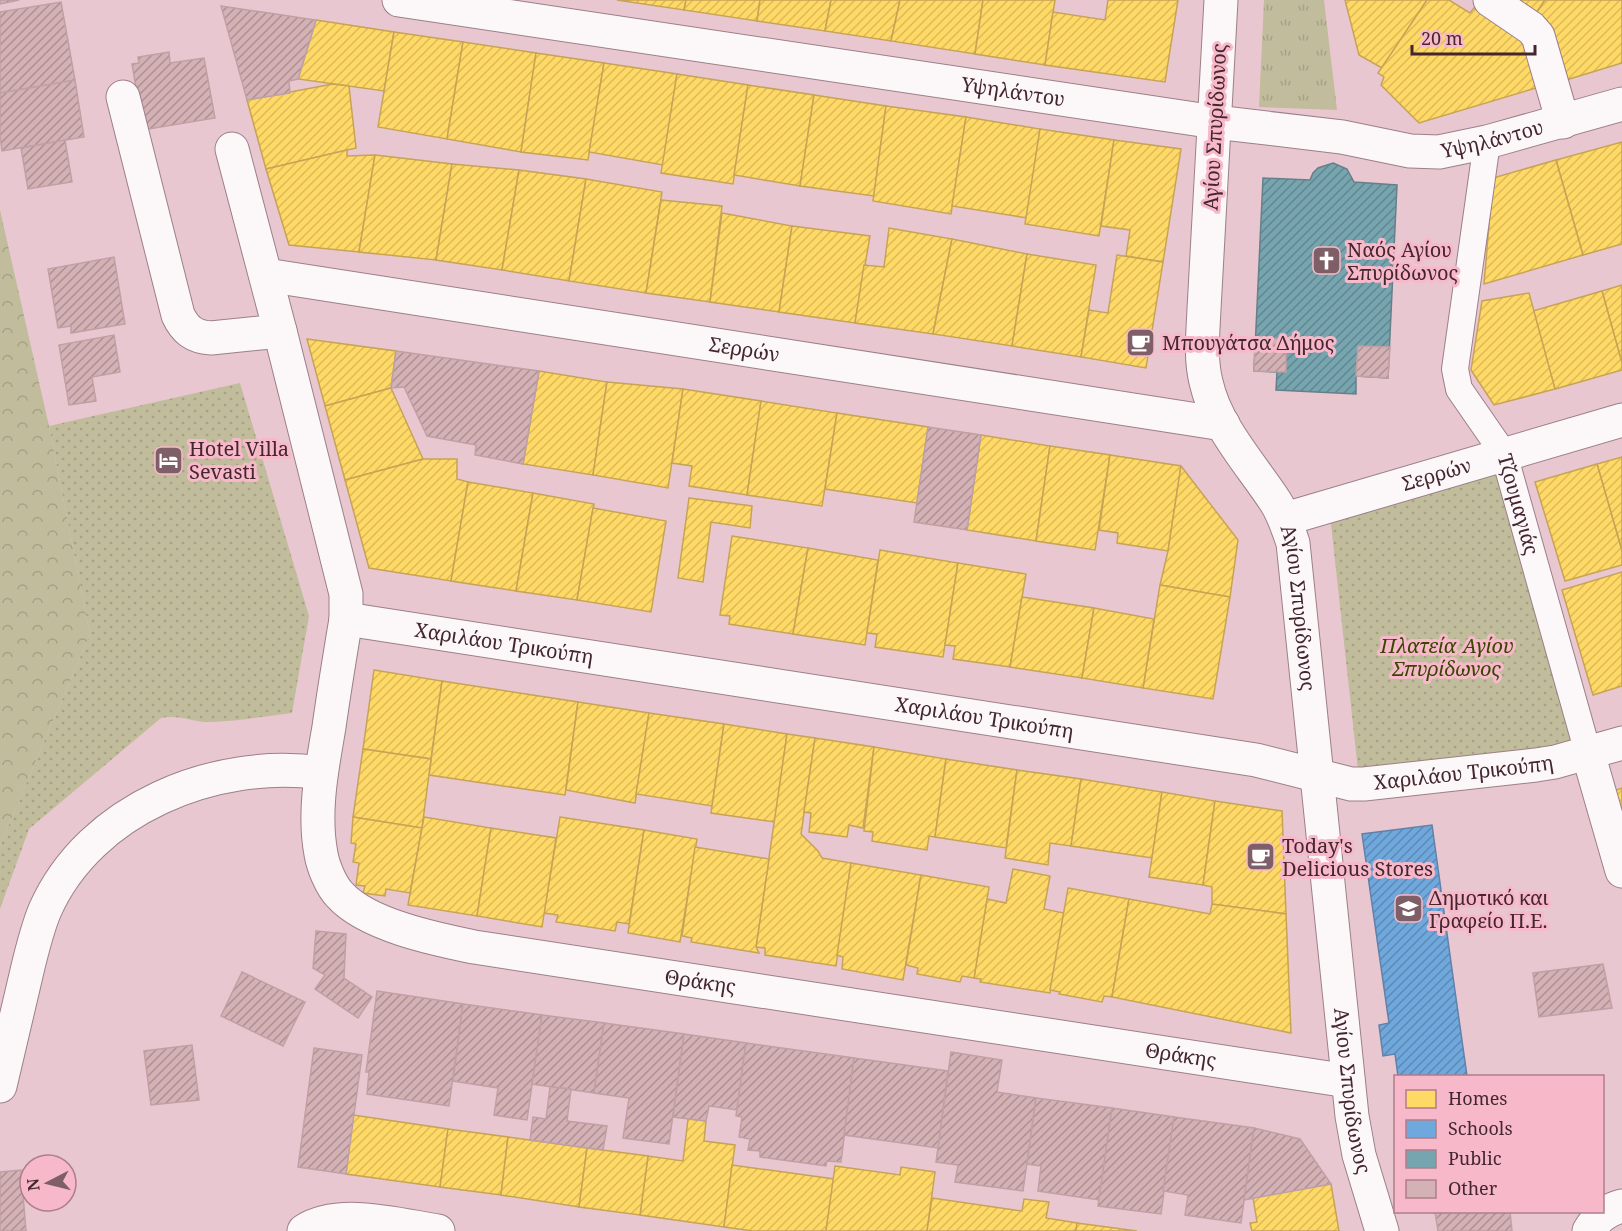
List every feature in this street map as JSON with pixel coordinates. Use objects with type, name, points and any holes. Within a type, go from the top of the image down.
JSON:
[{"type":"street","name":"Υψηλάντου","points":[[399,0],[1215,122],[1342,137],[1396,149],[1425,152],[1454,150],[1487,142],[1622,104]]},
{"type":"street","name":"Αγίου Σπυρίδωνος","points":[[1221,0],[1203,356],[1206,385],[1224,424],[1276,502],[1295,551],[1352,1116],[1359,1155],[1382,1231]]},
{"type":"street","points":[[1490,0],[1531,28],[1538,36],[1563,122]]},
{"type":"street","points":[[123,97],[182,325],[190,333],[211,338],[280,331]]},
{"type":"street","name":"Τζουμαγιάς","points":[[1487,142],[1455,369],[1459,389],[1504,454],[1622,871]]},
{"type":"street","name":"Θράκης","points":[[232,149],[343,575],[346,594],[346,619],[321,773],[319,825],[321,855],[339,894],[364,914],[420,935],[474,947],[1348,1081]]},
{"type":"street","name":"Σερρών","points":[[266,275],[1224,424]]},
{"type":"street","name":"Σερρών","points":[[1284,519],[1622,420]]},
{"type":"street","name":"Χαριλάου Τρικούπη","points":[[346,619],[1257,760],[1351,784],[1536,765],[1622,743]]},
{"type":"street","points":[[0,1086],[40,924],[51,897],[64,876],[100,837],[136,811],[158,799],[182,788],[209,780],[262,770],[321,773]]},
{"type":"street","points":[[1604,1213],[1622,1206]]},
{"type":"street","points":[[1589,1231],[1604,1213]]},
{"type":"street","points":[[331,1226],[438,1231]]},
{"type":"green space","points":[[1264,0],[1324,0],[1337,110],[1259,107]]},
{"type":"green space","points":[[0,210],[49,426],[90,634],[0,846]]},
{"type":"green space","points":[[240,383],[309,616],[292,713],[212,722],[174,717],[161,718],[29,829],[0,909],[0,846],[90,634],[49,426]]},
{"type":"green space","name":"Πλατεία Αγίου Σπυρίδωνος","points":[[1499,466],[1575,745],[1358,770],[1330,515]]},
{"type":"building: Homes","points":[[617,0],[686,0],[684,10]]},
{"type":"building: Homes","points":[[686,0],[760,0],[757,21],[684,10]]},
{"type":"building: Homes","points":[[760,0],[831,0],[825,31],[757,21]]},
{"type":"building: Homes","points":[[831,0],[900,0],[891,41],[825,31]]},
{"type":"building: Homes","points":[[900,0],[983,0],[975,54],[891,41]]},
{"type":"building: Homes","points":[[983,0],[1055,0],[1045,65],[975,54]]},
{"type":"building: Homes","points":[[1108,0],[1178,0],[1165,82],[1045,65],[1053,12],[1105,20]]},
{"type":"building: Homes","points":[[1345,0],[1427,0],[1382,68],[1359,55]]},
{"type":"building: Homes","points":[[1427,0],[1449,0],[1470,13],[1474,8],[1523,37],[1536,88],[1419,123],[1381,85],[1384,77],[1378,73]]},
{"type":"building: Homes","points":[[1497,0],[1545,0],[1530,22]]},
{"type":"building: Homes","points":[[1545,0],[1622,0],[1622,63],[1566,80],[1530,22]]},
{"type":"building: Homes","points":[[316,20],[394,32],[384,91],[298,79]]},
{"type":"building: Homes","points":[[394,32],[463,42],[447,139],[378,127]]},
{"type":"building: Homes","points":[[463,42],[536,53],[521,152],[447,139]]},
{"type":"building: Homes","points":[[536,53],[604,63],[588,160],[521,152]]},
{"type":"building: Homes","points":[[604,63],[677,74],[663,165],[589,152]]},
{"type":"building: Homes","points":[[677,74],[748,85],[733,184],[661,173]]},
{"type":"building: Homes","points":[[333,84],[349,86],[356,148],[266,169],[247,100]]},
{"type":"building: Homes","points":[[748,85],[814,95],[800,186],[734,175]]},
{"type":"building: Homes","points":[[814,95],[886,106],[874,196],[800,186]]},
{"type":"building: Homes","points":[[886,106],[966,117],[951,214],[873,201]]},
{"type":"building: Homes","points":[[966,117],[1040,129],[1027,218],[952,206]]},
{"type":"building: Homes","points":[[1040,129],[1114,140],[1099,236],[1025,224]]},
{"type":"building: Homes","points":[[1114,140],[1181,149],[1163,262],[1126,256],[1130,230],[1101,226]]},
{"type":"building: Homes","points":[[1622,142],[1622,244],[1583,255],[1556,160]]},
{"type":"building: Homes","points":[[347,150],[347,156],[375,155],[359,252],[289,245],[266,169]]},
{"type":"building: Homes","points":[[375,155],[452,164],[436,260],[359,252]]},
{"type":"building: Homes","points":[[1556,160],[1583,255],[1484,284],[1493,178]]},
{"type":"building: Homes","points":[[452,164],[519,170],[502,270],[436,260]]},
{"type":"building: Homes","points":[[519,170],[586,179],[569,281],[502,270]]},
{"type":"building: Homes","points":[[586,179],[662,192],[646,293],[569,281]]},
{"type":"building: Homes","points":[[661,200],[722,206],[710,302],[646,293]]},
{"type":"building: Homes","points":[[722,213],[792,226],[779,312],[710,302]]},
{"type":"building: Homes","points":[[792,226],[870,236],[855,323],[779,312]]},
{"type":"building: Homes","points":[[889,228],[952,239],[933,334],[855,323],[864,265],[884,267]]},
{"type":"building: Homes","points":[[952,239],[1027,254],[1012,346],[933,334]]},
{"type":"building: Homes","points":[[1027,254],[1096,265],[1081,357],[1012,346]]},
{"type":"building: Homes","points":[[1117,255],[1163,262],[1146,368],[1081,357],[1089,310],[1108,313]]},
{"type":"building: Homes","points":[[1622,285],[1622,363],[1602,291]]},
{"type":"building: Homes","points":[[1602,291],[1622,370],[1555,389],[1533,311]]},
{"type":"building: Homes","points":[[1529,293],[1555,389],[1494,405],[1471,370],[1482,301]]},
{"type":"building: Homes","points":[[307,339],[396,351],[391,388],[325,406]]},
{"type":"building: Homes","points":[[539,371],[607,382],[593,475],[523,464]]},
{"type":"building: Homes","points":[[607,382],[683,389],[668,488],[593,475]]},
{"type":"building: Homes","points":[[391,388],[423,459],[345,480],[325,406]]},
{"type":"building: Homes","points":[[683,389],[761,401],[747,495],[689,486],[692,466],[672,463]]},
{"type":"building: Homes","points":[[761,401],[837,413],[822,506],[747,495]]},
{"type":"building: Homes","points":[[837,413],[928,427],[917,503],[825,489]]},
{"type":"building: Homes","points":[[981,435],[1050,446],[1036,541],[967,530]]},
{"type":"building: Homes","points":[[1050,446],[1110,455],[1095,550],[1036,541]]},
{"type":"building: Homes","points":[[1110,455],[1181,466],[1168,551],[1117,543],[1118,533],[1099,530]]},
{"type":"building: Homes","points":[[1622,457],[1622,547],[1621,547],[1597,464]]},
{"type":"building: Homes","points":[[423,459],[457,459],[457,479],[468,482],[451,581],[369,568],[345,480]]},
{"type":"building: Homes","points":[[1597,464],[1622,551],[1622,565],[1565,581],[1535,482]]},
{"type":"building: Homes","points":[[1181,466],[1238,540],[1230,597],[1160,585],[1168,551]]},
{"type":"building: Homes","points":[[468,482],[533,493],[516,591],[451,581]]},
{"type":"building: Homes","points":[[533,493],[594,504],[577,600],[516,591]]},
{"type":"building: Homes","points":[[689,498],[752,506],[750,528],[711,522],[703,582],[678,578]]},
{"type":"building: Homes","points":[[593,508],[666,521],[651,612],[577,600]]},
{"type":"building: Homes","points":[[732,536],[808,548],[793,634],[729,624],[730,616],[720,615]]},
{"type":"building: Homes","points":[[808,548],[878,560],[865,645],[793,634]]},
{"type":"building: Homes","points":[[880,550],[958,563],[943,657],[875,647],[877,634],[867,633]]},
{"type":"building: Homes","points":[[958,563],[1026,574],[1010,667],[953,659],[955,646],[945,645]]},
{"type":"building: Homes","points":[[1622,572],[1622,686],[1593,695],[1562,590]]},
{"type":"building: Homes","points":[[1160,585],[1230,597],[1213,699],[1143,688]]},
{"type":"building: Homes","points":[[1022,597],[1094,608],[1082,678],[1010,667]]},
{"type":"building: Homes","points":[[1094,608],[1154,619],[1143,688],[1082,678]]},
{"type":"building: Homes","points":[[374,670],[442,681],[431,759],[363,749]]},
{"type":"building: Homes","points":[[442,681],[578,702],[565,795],[429,775]]},
{"type":"building: Homes","points":[[578,702],[649,713],[635,803],[566,790]]},
{"type":"building: Homes","points":[[649,713],[724,724],[712,806],[636,794]]},
{"type":"building: Homes","points":[[724,724],[787,734],[775,822],[711,813]]},
{"type":"building: Homes","points":[[787,734],[815,738],[801,834],[822,858],[851,863],[836,966],[765,955],[765,948],[756,947]]},
{"type":"building: Homes","points":[[815,738],[874,747],[863,828],[849,825],[847,837],[809,832],[811,813],[804,812]]},
{"type":"building: Homes","points":[[874,747],[946,759],[935,837],[929,836],[927,850],[872,841],[873,832],[864,831]]},
{"type":"building: Homes","points":[[363,749],[431,759],[422,828],[353,817]]},
{"type":"building: Homes","points":[[946,759],[1017,770],[1006,848],[935,837]]},
{"type":"building: Homes","points":[[1017,770],[1081,779],[1071,846],[1050,843],[1048,865],[1005,858]]},
{"type":"building: Homes","points":[[1081,779],[1162,792],[1152,858],[1071,846]]},
{"type":"building: Homes","points":[[1622,788],[1622,819],[1614,791]]},
{"type":"building: Homes","points":[[1162,792],[1215,801],[1203,885],[1149,877]]},
{"type":"building: Homes","points":[[1215,801],[1282,811],[1286,914],[1212,904],[1212,887],[1203,885]]},
{"type":"building: Homes","points":[[353,817],[422,828],[410,893],[386,889],[385,896],[363,893],[365,886],[356,885],[359,863],[353,862],[356,844],[351,843]]},
{"type":"building: Homes","points":[[424,817],[491,828],[477,916],[408,905]]},
{"type":"building: Homes","points":[[560,817],[644,830],[629,924],[617,922],[615,931],[556,922],[558,915],[544,913]]},
{"type":"building: Homes","points":[[491,828],[556,838],[542,927],[477,916]]},
{"type":"building: Homes","points":[[644,830],[697,839],[680,942],[628,933]]},
{"type":"building: Homes","points":[[695,847],[769,859],[756,947],[759,953],[691,942],[692,938],[682,936]]},
{"type":"building: Homes","points":[[851,863],[921,875],[903,980],[842,969],[843,957],[837,955]]},
{"type":"building: Homes","points":[[1013,869],[1050,876],[1044,909],[1064,913],[1050,993],[980,982],[981,979],[974,978],[987,899],[1006,903]]},
{"type":"building: Homes","points":[[921,875],[989,887],[974,978],[962,976],[960,982],[917,974],[918,968],[906,965]]},
{"type":"building: Homes","points":[[1068,888],[1129,899],[1112,997],[1104,996],[1102,1002],[1059,994],[1060,992],[1050,990]]},
{"type":"building: Homes","points":[[1129,899],[1210,914],[1212,904],[1286,914],[1291,1033],[1112,997]]},
{"type":"building: Homes","points":[[353,1115],[448,1129],[440,1187],[346,1174]]},
{"type":"building: Homes","points":[[688,1119],[706,1121],[704,1141],[735,1145],[724,1227],[640,1215],[648,1156],[683,1161]]},
{"type":"building: Homes","points":[[448,1129],[508,1137],[501,1195],[440,1187]]},
{"type":"building: Homes","points":[[508,1137],[587,1148],[579,1207],[501,1195]]},
{"type":"building: Homes","points":[[587,1148],[648,1156],[640,1215],[579,1207]]},
{"type":"building: Homes","points":[[732,1165],[834,1179],[826,1231],[753,1231],[724,1227]]},
{"type":"building: Homes","points":[[835,1166],[900,1175],[901,1167],[935,1172],[927,1231],[826,1231]]},
{"type":"building: Homes","points":[[1331,1184],[1339,1231],[1252,1231],[1250,1223],[1257,1222],[1253,1197]]},
{"type":"building: Homes","points":[[932,1198],[1022,1211],[1024,1199],[1049,1202],[1046,1218],[1077,1223],[1076,1231],[927,1231]]},
{"type":"building: Homes","points":[[1077,1223],[1137,1231],[1076,1231]]},
{"type":"building: Schools","name":"Δημοτικό και Γραφείο Π.Ε.","points":[[1432,825],[1467,1075],[1398,1075],[1395,1054],[1383,1056],[1379,1025],[1389,1023],[1362,834]]},
{"type":"building: Public","name":"Ναός Αγίου Σπυρίδωνος","points":[[1333,163],[1347,169],[1354,182],[1397,185],[1388,378],[1356,376],[1356,394],[1276,390],[1277,372],[1254,371],[1263,178],[1310,180],[1318,168]]},
{"type":"building: Other","points":[[0,0],[19,0],[0,4]]},
{"type":"building: Other","points":[[61,2],[75,80],[0,93],[0,12]]},
{"type":"building: Other","points":[[221,6],[316,20],[298,79],[289,81],[290,93],[247,100]]},
{"type":"building: Other","points":[[169,52],[170,63],[204,58],[215,118],[143,130],[132,64],[139,63],[138,57]]},
{"type":"building: Other","points":[[75,80],[84,137],[2,151],[0,93]]},
{"type":"building: Other","points":[[65,140],[72,182],[28,189],[21,148]]},
{"type":"building: Other","points":[[114,257],[125,324],[71,333],[71,326],[58,328],[48,269]]},
{"type":"building: Other","points":[[114,335],[120,372],[92,377],[96,401],[69,405],[59,345]]},
{"type":"building: Other","points":[[1255,338],[1286,339],[1286,372],[1254,371]]},
{"type":"building: Other","points":[[1358,346],[1390,347],[1388,378],[1356,376]]},
{"type":"building: Other","points":[[396,351],[539,371],[523,464],[475,455],[476,445],[427,436],[404,387],[391,388]]},
{"type":"building: Other","points":[[928,427],[981,435],[967,530],[914,522]]},
{"type":"building: Other","points":[[316,931],[346,934],[344,978],[372,997],[358,1018],[315,989],[325,975],[313,968]]},
{"type":"building: Other","points":[[1603,964],[1612,1008],[1539,1017],[1533,973]]},
{"type":"building: Other","points":[[242,972],[305,1002],[283,1046],[221,1016]]},
{"type":"building: Other","points":[[377,991],[463,1004],[449,1106],[367,1094],[369,1072],[366,1072]]},
{"type":"building: Other","points":[[463,1004],[542,1015],[527,1120],[494,1115],[498,1088],[453,1081]]},
{"type":"building: Other","points":[[542,1015],[604,1023],[594,1093],[532,1084]]},
{"type":"building: Other","points":[[604,1023],[684,1034],[669,1144],[623,1138],[629,1098],[594,1093]]},
{"type":"building: Other","points":[[684,1034],[746,1043],[737,1110],[709,1106],[706,1121],[673,1117]]},
{"type":"building: Other","points":[[746,1043],[854,1058],[841,1162],[827,1161],[826,1166],[760,1157],[760,1151],[748,1150],[750,1139],[739,1137],[742,1117],[736,1116]]},
{"type":"building: Other","points":[[192,1045],[199,1100],[151,1105],[144,1051]]},
{"type":"building: Other","points":[[314,1048],[362,1055],[346,1174],[298,1167]]},
{"type":"building: Other","points":[[951,1052],[1002,1060],[997,1092],[1036,1098],[1023,1191],[955,1182],[958,1165],[936,1162]]},
{"type":"building: Other","points":[[854,1058],[948,1071],[938,1148],[844,1135]]},
{"type":"building: Other","points":[[550,1087],[571,1089],[567,1121],[607,1126],[603,1150],[530,1140],[533,1117],[546,1119]]},
{"type":"building: Other","points":[[1036,1098],[1112,1108],[1099,1200],[1038,1191],[1041,1166],[1027,1164]]},
{"type":"building: Other","points":[[1112,1108],[1174,1117],[1161,1214],[1098,1206]]},
{"type":"building: Other","points":[[1174,1117],[1254,1128],[1241,1223],[1185,1215],[1188,1195],[1163,1191]]},
{"type":"building: Other","points":[[1254,1128],[1300,1139],[1331,1184],[1244,1200]]},
{"type":"building: Other","points":[[18,1170],[18,1213],[25,1213],[26,1231],[0,1231],[0,1172]]},
{"type":"building: Other","points":[[1435,1213],[1510,1213],[1512,1231],[1438,1231]]},
{"type":"place","name":"Ναός Αγίου Σπυρίδωνος","points":[[1326,261]]},
{"type":"place","name":"Μπουγάτσα Δήμος","points":[[1141,343]]},
{"type":"place","name":"Hotel Villa Sevasti","points":[[168,461]]},
{"type":"place","name":"Today's Delicious Stores","points":[[1261,857]]},
{"type":"place","name":"Δημοτικό και Γραφείο Π.Ε.","points":[[1408,909]]}]
